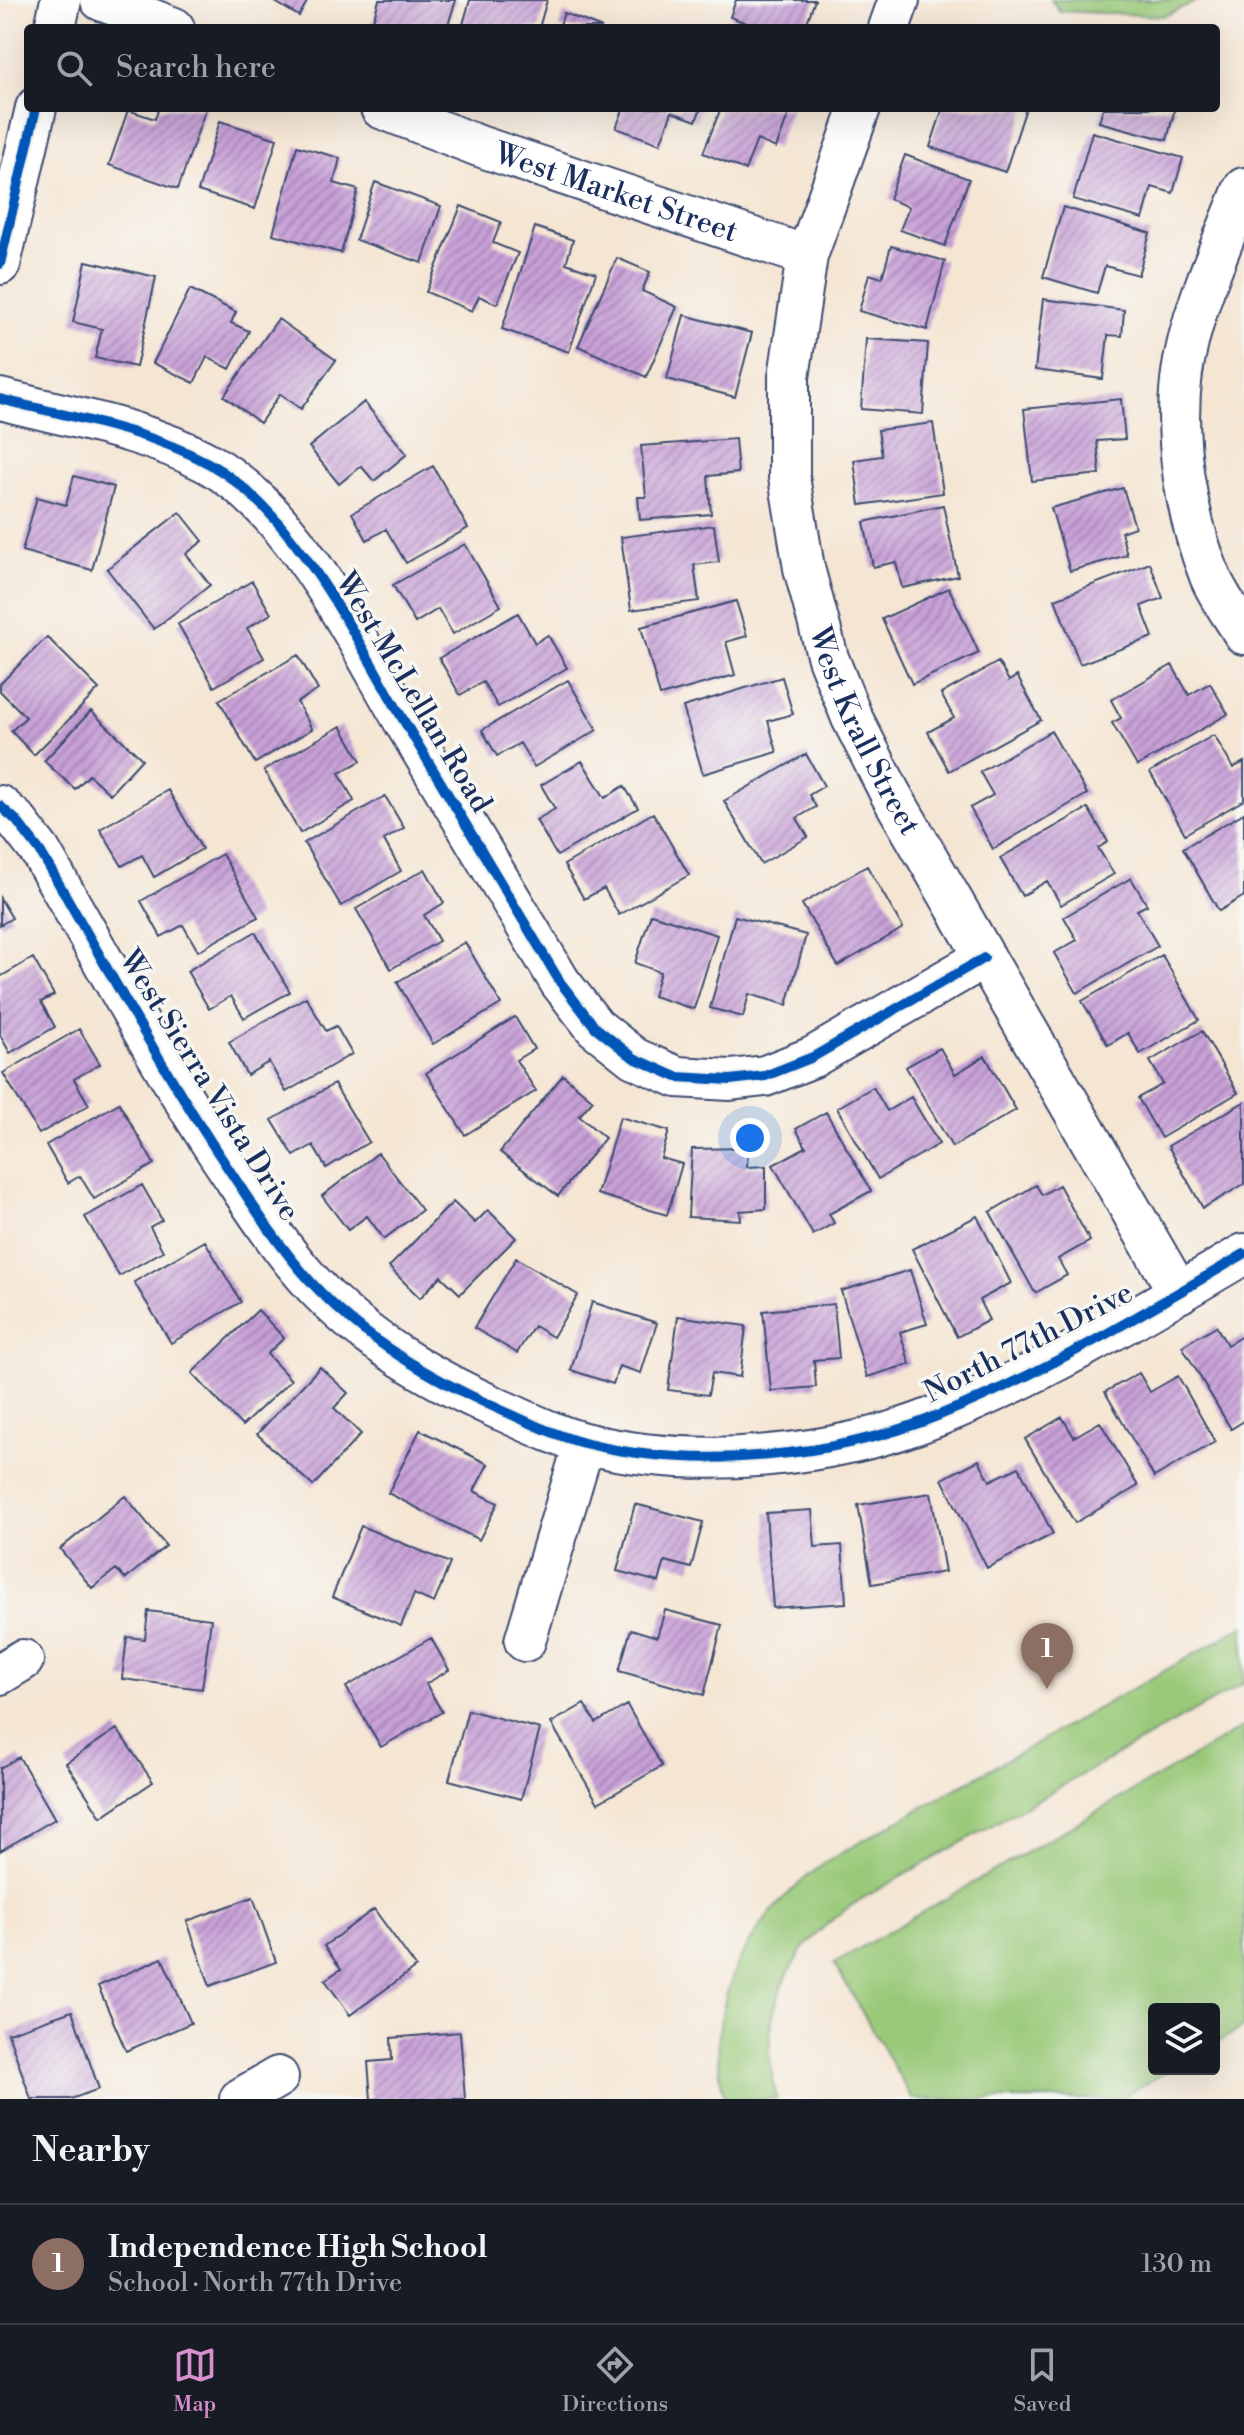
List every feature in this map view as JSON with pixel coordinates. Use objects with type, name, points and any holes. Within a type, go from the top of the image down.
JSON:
[{"type":"street","points":[[56,24],[61,0]]},
{"type":"street","points":[[101,0],[164,24]]},
{"type":"street","points":[[890,24],[899,0]]},
{"type":"street","points":[[0,264],[35,112]]},
{"type":"street","name":"West Market Street","points":[[391,112],[479,146],[807,256]]},
{"type":"street","name":"West Krall Street","points":[[859,112],[807,256],[789,377],[789,477],[804,568],[828,658],[852,718],[890,793],[1179,1293]]},
{"type":"street","points":[[1244,188],[1202,295],[1182,373],[1179,439],[1187,500],[1211,577],[1244,634]]},
{"type":"street","name":"West McLellan Road","points":[[0,399],[146,436],[209,464],[254,496],[283,528],[327,593],[560,982],[595,1027],[634,1058],[677,1077],[730,1080],[765,1076],[801,1062],[984,958]]},
{"type":"street","name":"West Sierra Vista Drive","points":[[0,806],[16,820],[40,851],[187,1104],[256,1211],[310,1281],[363,1332],[447,1386],[584,1444]]},
{"type":"street","name":"North 77th Drive","points":[[584,1444],[635,1453],[701,1459],[778,1453],[864,1440],[934,1418],[1006,1386],[1179,1293],[1244,1254]]},
{"type":"street","points":[[525,1641],[584,1444]]},
{"type":"street","points":[[240,2099],[278,2077]]},
{"type":"green space","points":[[1051,0],[1199,0],[1164,16],[1060,11]]},
{"type":"green space","points":[[1244,1626],[1244,1683],[865,1897],[816,1935],[784,1982],[775,2009],[770,2037],[777,2099],[725,2099],[719,2062],[720,2026],[728,1991],[741,1957],[760,1926],[784,1898],[841,1853]]},
{"type":"green space","points":[[1244,1727],[1244,2027],[1220,2041],[1220,2003],[1148,2003],[1148,2075],[1161,2075],[1119,2099],[912,2099],[834,1963]]},
{"type":"building","points":[[272,0],[308,0],[299,16]]},
{"type":"building","points":[[379,0],[456,0],[448,24],[372,24]]},
{"type":"building","points":[[470,0],[547,0],[540,24],[463,24]]},
{"type":"building","points":[[736,0],[815,0],[806,24],[749,24],[730,17]]},
{"type":"building","points":[[564,13],[592,24],[560,24]]},
{"type":"building","points":[[127,112],[155,119],[158,112],[205,112],[178,189],[109,165]]},
{"type":"building","points":[[622,112],[672,112],[660,144],[616,128]]},
{"type":"building","points":[[672,112],[699,112],[696,121]]},
{"type":"building","points":[[719,112],[790,112],[776,148],[757,140],[745,170],[703,153]]},
{"type":"building","points":[[942,112],[1025,112],[1005,172],[930,147]]},
{"type":"building","points":[[1102,112],[1174,112],[1167,140],[1099,122]]},
{"type":"building","points":[[220,121],[277,139],[255,209],[198,191]]},
{"type":"building","points":[[1092,132],[1183,158],[1173,193],[1152,187],[1143,219],[1073,199]]},
{"type":"building","points":[[297,146],[340,158],[334,183],[358,190],[341,253],[273,234]]},
{"type":"building","points":[[905,155],[969,179],[945,246],[900,230],[909,207],[889,199]]},
{"type":"building","points":[[375,182],[441,206],[422,263],[356,240]]},
{"type":"building","points":[[461,206],[501,222],[493,243],[518,253],[497,304],[479,296],[472,311],[426,292]]},
{"type":"building","points":[[1063,207],[1150,233],[1138,275],[1105,266],[1097,293],[1043,277]]},
{"type":"building","points":[[535,227],[573,240],[566,263],[596,273],[569,352],[502,329]]},
{"type":"building","points":[[891,246],[945,261],[927,330],[859,311],[869,274],[882,278]]},
{"type":"building","points":[[617,258],[650,272],[642,291],[677,307],[646,377],[578,346]]},
{"type":"building","points":[[86,261],[156,277],[136,367],[95,358],[102,329],[73,322]]},
{"type":"building","points":[[190,289],[236,312],[231,323],[249,331],[230,369],[207,357],[194,383],[153,363]]},
{"type":"building","points":[[1043,299],[1124,310],[1122,336],[1108,335],[1103,379],[1035,370]]},
{"type":"building","points":[[684,315],[752,333],[735,397],[667,379]]},
{"type":"building","points":[[278,319],[336,360],[301,409],[280,394],[260,423],[224,396]]},
{"type":"building","points":[[866,339],[928,343],[923,414],[861,409]]},
{"type":"building","points":[[1121,399],[1125,439],[1097,441],[1100,474],[1032,481],[1024,409]]},
{"type":"building","points":[[364,402],[407,454],[374,481],[361,466],[339,484],[309,447]]},
{"type":"building","points":[[933,423],[943,493],[860,505],[854,460],[882,456],[878,430]]},
{"type":"building","points":[[735,439],[738,473],[708,476],[711,514],[640,520],[638,497],[646,497],[641,446]]},
{"type":"building","points":[[433,466],[468,528],[406,563],[386,529],[367,540],[352,513]]},
{"type":"building","points":[[74,476],[114,487],[92,570],[22,551],[37,497],[66,505]]},
{"type":"building","points":[[1123,488],[1135,527],[1121,532],[1127,555],[1070,571],[1051,508]]},
{"type":"building","points":[[943,505],[958,576],[902,588],[896,562],[873,567],[864,522]]},
{"type":"building","points":[[180,512],[203,541],[186,554],[210,585],[154,629],[107,569]]},
{"type":"building","points":[[714,525],[719,562],[694,565],[699,601],[631,610],[621,537]]},
{"type":"building","points":[[465,544],[501,606],[453,634],[438,609],[415,623],[393,585]]},
{"type":"building","points":[[1150,563],[1163,598],[1141,606],[1153,637],[1080,664],[1055,599]]},
{"type":"building","points":[[252,581],[271,614],[247,628],[264,658],[214,687],[178,624]]},
{"type":"building","points":[[949,588],[979,653],[912,684],[882,619]]},
{"type":"building","points":[[736,601],[747,636],[726,642],[735,675],[660,696],[641,627]]},
{"type":"building","points":[[518,613],[535,643],[548,635],[567,668],[498,707],[483,682],[460,695],[439,658]]},
{"type":"building","points":[[47,637],[99,689],[34,755],[11,731],[26,717],[0,691],[0,684]]},
{"type":"building","points":[[298,655],[318,690],[297,702],[312,729],[255,763],[219,700]]},
{"type":"building","points":[[998,662],[1009,681],[1017,676],[1041,720],[949,771],[928,732],[954,718],[941,694]]},
{"type":"building","points":[[1172,665],[1189,695],[1210,683],[1228,714],[1137,766],[1112,723],[1121,718],[1111,700]]},
{"type":"building","points":[[782,677],[793,714],[768,721],[777,752],[703,774],[683,707]]},
{"type":"building","points":[[568,680],[597,730],[534,767],[520,743],[497,756],[482,730]]},
{"type":"building","points":[[91,711],[142,759],[110,794],[89,775],[75,789],[44,761]]},
{"type":"building","points":[[341,726],[361,761],[339,773],[354,801],[300,833],[264,770]]},
{"type":"building","points":[[1051,731],[1087,794],[993,849],[970,808],[993,795],[980,772]]},
{"type":"building","points":[[1214,735],[1233,768],[1244,762],[1244,800],[1185,834],[1150,772]]},
{"type":"building","points":[[806,754],[824,786],[809,795],[816,807],[797,818],[808,837],[761,864],[724,801]]},
{"type":"building","points":[[582,761],[605,798],[624,786],[638,808],[557,856],[536,820],[555,809],[541,785]]},
{"type":"building","points":[[168,790],[202,849],[154,877],[142,855],[122,866],[100,829]]},
{"type":"building","points":[[385,796],[404,828],[384,840],[401,871],[341,906],[304,843]]},
{"type":"building","points":[[1088,808],[1108,842],[1098,848],[1114,874],[1061,905],[1047,881],[1022,896],[1000,858]]},
{"type":"building","points":[[653,813],[689,875],[619,915],[604,888],[584,899],[564,865]]},
{"type":"building","points":[[1244,813],[1244,896],[1219,911],[1183,848]]},
{"type":"building","points":[[222,854],[258,917],[198,951],[183,925],[161,937],[141,901]]},
{"type":"building","points":[[867,866],[903,928],[838,966],[802,904]]},
{"type":"building","points":[[425,869],[444,903],[424,915],[439,941],[391,969],[356,909]]},
{"type":"building","points":[[1131,878],[1147,905],[1137,910],[1158,946],[1077,993],[1054,953],[1077,940],[1064,917]]},
{"type":"building","points":[[0,898],[12,918],[0,925]]},
{"type":"building","points":[[651,914],[717,935],[694,1009],[653,996],[660,972],[635,963]]},
{"type":"building","points":[[735,916],[806,935],[787,1005],[749,994],[743,1017],[710,1008]]},
{"type":"building","points":[[255,932],[290,992],[244,1018],[231,996],[209,1009],[187,971]]},
{"type":"building","points":[[465,942],[501,1004],[433,1044],[397,982]]},
{"type":"building","points":[[1162,955],[1199,1020],[1140,1054],[1128,1033],[1108,1045],[1082,1001]]},
{"type":"building","points":[[33,958],[54,995],[41,1002],[55,1027],[10,1053],[0,1035],[0,977]]},
{"type":"building","points":[[306,997],[326,1031],[336,1026],[352,1054],[286,1092],[269,1062],[247,1075],[229,1042]]},
{"type":"building","points":[[515,1017],[534,1049],[516,1060],[536,1091],[465,1135],[426,1073]]},
{"type":"building","points":[[79,1029],[100,1064],[74,1079],[89,1105],[39,1134],[3,1073]]},
{"type":"building","points":[[1202,1031],[1238,1093],[1161,1138],[1138,1098],[1163,1084],[1150,1061]]},
{"type":"building","points":[[940,1048],[955,1074],[985,1056],[1016,1110],[952,1147],[906,1067]]},
{"type":"building","points":[[563,1075],[593,1100],[579,1116],[605,1138],[558,1196],[500,1152]]},
{"type":"building","points":[[334,1084],[369,1142],[326,1168],[313,1145],[294,1156],[272,1120]]},
{"type":"building","points":[[873,1087],[887,1111],[911,1097],[939,1144],[878,1179],[837,1108]]},
{"type":"building","points":[[1244,1102],[1244,1184],[1203,1208],[1168,1146]]},
{"type":"building","points":[[119,1103],[154,1164],[94,1199],[80,1176],[68,1183],[46,1145]]},
{"type":"building","points":[[826,1112],[871,1191],[829,1214],[834,1223],[813,1235],[773,1165],[806,1147],[796,1129]]},
{"type":"building","points":[[620,1117],[669,1131],[661,1158],[682,1164],[667,1215],[597,1194]]},
{"type":"building","points":[[748,1148],[747,1167],[766,1166],[766,1209],[740,1211],[741,1220],[688,1217],[692,1149]]},
{"type":"building","points":[[378,1153],[422,1210],[384,1239],[367,1216],[348,1230],[322,1196]]},
{"type":"building","points":[[142,1185],[162,1220],[150,1227],[163,1251],[119,1276],[85,1217]]},
{"type":"building","points":[[1036,1185],[1042,1195],[1059,1185],[1090,1241],[1058,1259],[1067,1275],[1035,1293],[990,1212]]},
{"type":"building","points":[[453,1202],[475,1223],[488,1210],[516,1238],[460,1294],[441,1276],[420,1298],[389,1267]]},
{"type":"building","points":[[977,1216],[1011,1283],[979,1300],[989,1320],[957,1337],[912,1249]]},
{"type":"building","points":[[205,1241],[241,1302],[171,1343],[134,1282]]},
{"type":"building","points":[[516,1258],[578,1295],[553,1337],[534,1326],[517,1353],[474,1328]]},
{"type":"building","points":[[910,1270],[927,1324],[900,1332],[910,1364],[867,1377],[841,1291]]},
{"type":"building","points":[[592,1302],[657,1323],[641,1373],[619,1366],[613,1384],[571,1370]]},
{"type":"building","points":[[834,1304],[839,1358],[814,1360],[816,1387],[771,1391],[763,1311]]},
{"type":"building","points":[[258,1310],[284,1338],[267,1354],[291,1380],[242,1426],[192,1373]]},
{"type":"building","points":[[678,1316],[746,1326],[740,1377],[712,1373],[708,1395],[668,1390]]},
{"type":"building","points":[[1216,1326],[1227,1345],[1244,1335],[1244,1421],[1231,1429],[1182,1346]]},
{"type":"building","points":[[320,1367],[348,1393],[334,1408],[361,1434],[313,1486],[257,1434]]},
{"type":"building","points":[[1139,1373],[1150,1392],[1178,1376],[1215,1442],[1154,1477],[1105,1392]]},
{"type":"building","points":[[1062,1417],[1074,1437],[1100,1422],[1138,1486],[1075,1523],[1025,1439]]},
{"type":"building","points":[[420,1430],[488,1464],[474,1491],[498,1503],[479,1540],[388,1493]]},
{"type":"building","points":[[979,1460],[990,1481],[1019,1467],[1053,1534],[987,1568],[942,1479]]},
{"type":"building","points":[[931,1493],[945,1572],[872,1584],[858,1505]]},
{"type":"building","points":[[125,1496],[166,1546],[125,1579],[116,1569],[92,1588],[60,1549]]},
{"type":"building","points":[[635,1504],[703,1522],[691,1568],[665,1561],[659,1582],[617,1571]]},
{"type":"building","points":[[812,1510],[815,1547],[842,1545],[846,1603],[773,1608],[766,1513]]},
{"type":"building","points":[[361,1526],[450,1563],[434,1603],[414,1594],[401,1626],[332,1597]]},
{"type":"building","points":[[665,1610],[722,1625],[704,1695],[619,1671],[631,1629],[657,1637]]},
{"type":"building","points":[[148,1611],[211,1619],[202,1689],[122,1679],[127,1637],[145,1639]]},
{"type":"building","points":[[431,1638],[449,1670],[426,1684],[442,1712],[381,1747],[346,1687]]},
{"type":"building","points":[[584,1704],[596,1723],[627,1705],[662,1766],[598,1803],[551,1723]]},
{"type":"building","points":[[468,1710],[540,1729],[521,1799],[449,1780]]},
{"type":"building","points":[[117,1729],[153,1782],[101,1817],[66,1763]]},
{"type":"building","points":[[19,1757],[55,1819],[0,1851],[0,1768]]},
{"type":"building","points":[[253,1897],[276,1962],[210,1986],[187,1921]]},
{"type":"building","points":[[374,1909],[416,1967],[350,2015],[325,1980],[341,1969],[324,1946]]},
{"type":"building","points":[[162,1958],[191,2023],[126,2051],[98,1986]]},
{"type":"building","points":[[72,2011],[99,2089],[71,2099],[31,2099],[8,2033]]},
{"type":"building","points":[[460,2032],[465,2099],[371,2099],[368,2062],[392,2060],[391,2038]]},
{"type":"cycle path","points":[[0,264],[35,112]]},
{"type":"cycle path","points":[[0,399],[106,425],[184,451],[239,484],[268,512],[295,544],[343,616],[560,982],[595,1027],[634,1058],[677,1077],[730,1080],[765,1076],[813,1057],[984,958]]},
{"type":"cycle path","points":[[0,806],[16,820],[40,851],[216,1150],[261,1218],[311,1282],[353,1322],[399,1356],[475,1398],[566,1437],[630,1452],[718,1458],[764,1456],[854,1442],[937,1416],[1016,1381],[1132,1320],[1244,1254]]},
{"type":"place","name":"Independence High School","points":[[1047,1689]]}]
